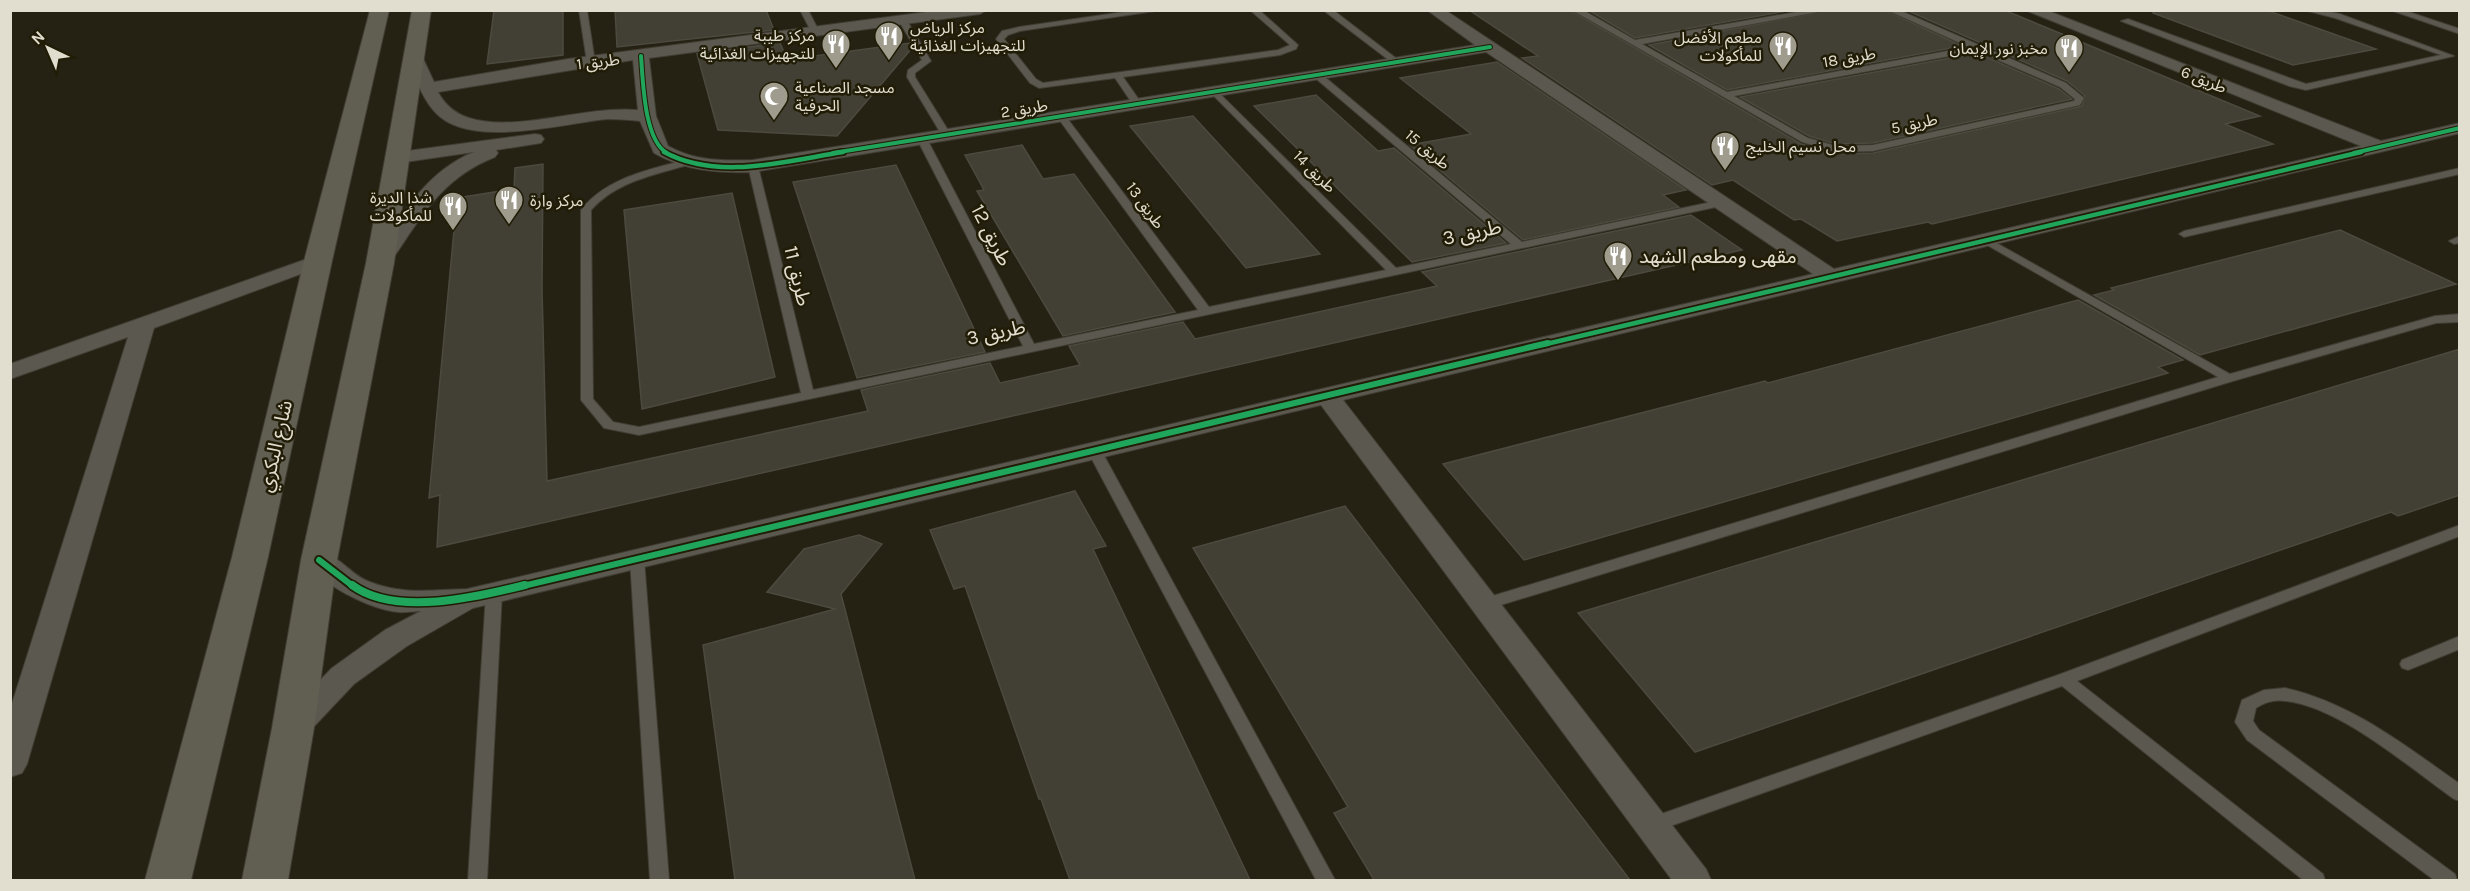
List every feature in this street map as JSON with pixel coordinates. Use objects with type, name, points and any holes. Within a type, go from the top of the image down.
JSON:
[{"type":"main road","name":"شارع البكري","points":[[168,880],[250,557],[318,261],[366,76],[380,10]]},
{"type":"main road","points":[[380,154],[414,55],[422,10]]},
{"type":"main road","points":[[265,880],[293,728],[319,561],[380,263],[380,154],[377,103],[372,85],[366,76]]},
{"type":"street","name":"طريق 1","points":[[430,88],[503,74],[980,10]]},
{"type":"street","points":[[1434,10],[1830,276]]},
{"type":"street","name":"طريق 6","points":[[2032,10],[2377,146]]},
{"type":"street","name":"طريق 2","points":[[641,56],[647,117],[660,149],[685,163],[704,166],[753,166],[1490,47]]},
{"type":"street","points":[[414,55],[430,88],[447,115],[471,123],[503,126],[612,114],[647,117]]},
{"type":"street","points":[[380,154],[544,138],[620,127],[647,117]]},
{"type":"street","points":[[319,561],[356,588],[398,602],[481,596],[2460,128]]},
{"type":"street","points":[[380,263],[430,189],[452,170],[480,156],[544,138]]},
{"type":"street","points":[[10,372],[318,261]]},
{"type":"street","points":[[10,764],[144,322]]},
{"type":"street","points":[[1326,395],[1693,880]]},
{"type":"street","points":[[293,728],[343,676],[396,638],[481,596]]},
{"type":"lane","points":[[583,10],[591,62]]},
{"type":"lane","points":[[804,10],[816,33]]},
{"type":"lane","points":[[1158,10],[1115,13],[1019,29],[1005,33],[1000,39],[1038,84],[1049,85],[1280,51],[1293,47],[1294,45],[1254,10]]},
{"type":"lane","points":[[1327,10],[1397,62]]},
{"type":"lane","name":"طريق 5","points":[[1576,10],[1805,140],[1820,146],[1850,150],[1873,148],[2077,103],[2080,98],[2063,85],[1891,10]]},
{"type":"lane","points":[[1633,43],[1825,10]]},
{"type":"lane","points":[[2125,21],[2292,84],[2306,87],[2450,56],[2337,16],[2308,10]]},
{"type":"lane","points":[[2394,10],[2460,32]]},
{"type":"lane","points":[[903,21],[927,61],[911,72],[911,76],[946,135]]},
{"type":"lane","name":"طريق 18","points":[[1725,95],[1978,48]]},
{"type":"lane","points":[[1117,75],[1137,104]]},
{"type":"lane","name":"طريق 15","points":[[1317,75],[1520,246]]},
{"type":"lane","name":"طريق 14","points":[[1215,92],[1394,272]]},
{"type":"lane","name":"طريق 13","points":[[1061,116],[1206,312]]},
{"type":"lane","name":"طريق 12","points":[[922,139],[1030,348]]},
{"type":"lane","name":"طريق 3","points":[[685,163],[608,189],[586,210],[587,400],[609,425],[639,432],[1721,203]]},
{"type":"lane","name":"طريق 11","points":[[753,166],[807,395]]},
{"type":"lane","points":[[2184,234],[2460,171]]},
{"type":"lane","points":[[1984,239],[2229,378]]},
{"type":"lane","points":[[1485,604],[2229,378],[2435,320],[2460,318]]},
{"type":"lane","points":[[1094,450],[1326,880]]},
{"type":"lane","points":[[1651,825],[2064,679],[2460,530]]},
{"type":"lane","points":[[636,559],[660,880]]},
{"type":"lane","points":[[477,880],[481,596]]},
{"type":"lane","points":[[2408,664],[2460,642]]},
{"type":"lane","points":[[2064,679],[2316,880]]},
{"type":"lane","points":[[2448,880],[2253,735],[2244,722],[2248,705],[2264,696],[2278,694],[2311,699],[2350,718],[2460,794]]},
{"type":"building","points":[[494,10],[563,10],[563,55],[487,64]]},
{"type":"building","points":[[615,10],[766,10],[774,30],[617,47]]},
{"type":"building","points":[[1469,10],[1570,10],[1801,144],[1836,154],[1873,153],[2082,106],[2085,96],[2067,81],[1906,10],[2004,10],[2260,116],[2225,124],[2273,144],[1932,224],[1928,222],[1837,241],[1801,219],[1794,220],[1733,180],[1712,185],[1522,58],[1538,56]]},
{"type":"building","points":[[1588,10],[1792,10],[1635,38]]},
{"type":"building","points":[[1831,10],[1885,10],[1962,46],[1727,90],[1649,45]]},
{"type":"building","points":[[2154,10],[2266,10],[2376,49],[2293,65],[2153,13]]},
{"type":"building","points":[[780,43],[785,54],[790,53],[792,59],[910,43],[912,48],[837,136],[718,130],[697,54]]},
{"type":"building","points":[[1977,53],[2059,89],[2072,99],[1873,143],[1836,144],[1809,136],[1740,97]]},
{"type":"building","points":[[1497,62],[1686,190],[1663,195],[1679,207],[1523,240],[1410,145],[1471,134],[1400,78]]},
{"type":"building","points":[[1316,95],[1378,151],[1394,148],[1506,243],[1412,262],[1254,106]]},
{"type":"building","points":[[1193,116],[1320,254],[1246,268],[1130,126]]},
{"type":"building","points":[[1022,145],[1043,179],[1074,174],[1175,312],[1063,336],[977,191],[984,190],[965,155]]},
{"type":"building","points":[[543,164],[542,289],[547,481],[868,411],[861,390],[990,363],[1000,383],[1080,365],[1069,346],[1183,322],[1195,339],[1437,286],[1422,272],[1691,215],[1742,250],[437,547],[440,495],[429,498],[457,198],[514,189],[515,168]]},
{"type":"building","points":[[896,165],[985,352],[857,378],[793,182]]},
{"type":"building","points":[[732,193],[775,377],[642,409],[624,210]]},
{"type":"building","points":[[2340,230],[2456,284],[2200,355],[2094,295],[2114,290],[2111,288]]},
{"type":"building","points":[[2078,300],[2183,360],[2158,367],[2168,373],[1524,560],[1443,464],[1765,381],[1768,383]]},
{"type":"building","points":[[2460,349],[2460,495],[2398,516],[2391,512],[1695,752],[1578,613]]},
{"type":"building","points":[[1075,491],[1106,546],[1093,549],[1250,880],[1070,880],[1041,799],[1039,799],[965,586],[954,589],[930,530]]},
{"type":"building","points":[[1345,506],[1630,880],[1374,880],[1334,813],[1348,807],[1193,548]]},
{"type":"building","points":[[859,535],[882,544],[841,594],[915,880],[735,880],[703,645],[835,609],[767,592],[804,549]]},
{"type":"cycle path","points":[[641,56],[647,116],[660,149],[693,163],[716,166],[753,166],[1490,47]]},
{"type":"cycle path","points":[[319,560],[356,588],[397,602],[467,599],[2460,128]]},
{"type":"place","name":"مركز الرياض للتجهيزات الغذائية","points":[[889,62]]},
{"type":"place","name":"مركز طيبة للتجهيزات الغذائية","points":[[836,70]]},
{"type":"place","name":"مطعم الأفضل للمأكولات","points":[[1783,72]]},
{"type":"place","name":"مخبز نور الإيمان","points":[[2069,74]]},
{"type":"place","name":"مسجد الصناعية الحرفية","points":[[774,122]]},
{"type":"place","name":"محل نسيم الخليج","points":[[1725,172]]},
{"type":"place","name":"مركز وارة","points":[[509,226]]},
{"type":"place","name":"شذا الديرة للمأكولات","points":[[453,232]]},
{"type":"place","name":"مقهى ومطعم الشهد","points":[[1618,282]]}]
